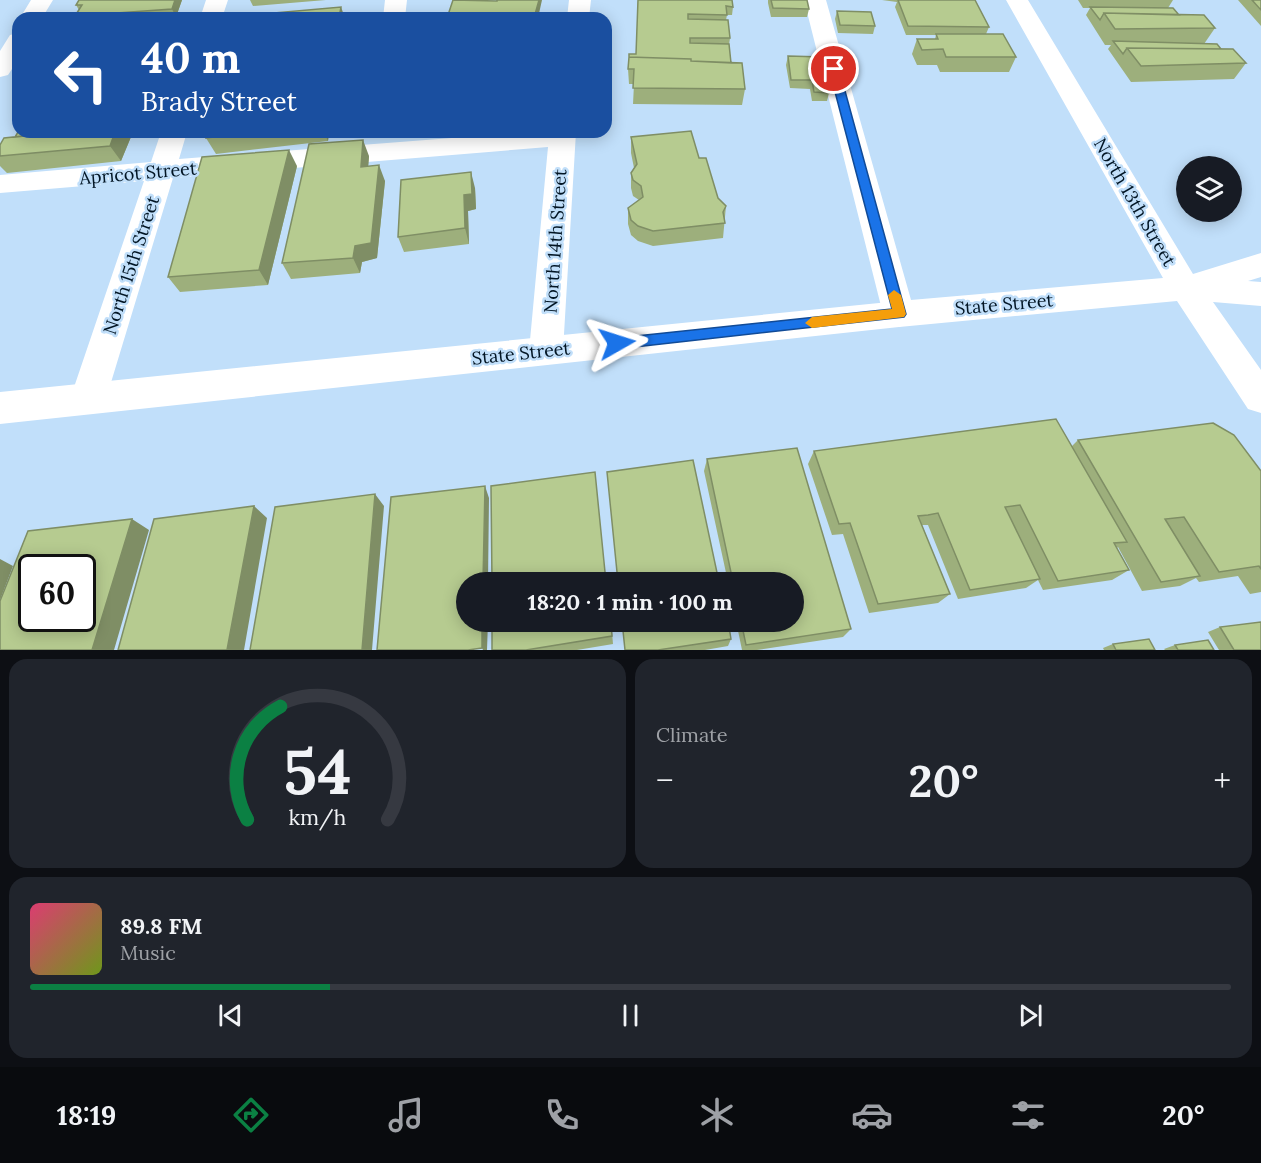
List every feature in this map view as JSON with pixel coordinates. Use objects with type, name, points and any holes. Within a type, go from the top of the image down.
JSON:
[{"type":"street","points":[[815,0],[900,314]]},
{"type":"street","name":"North 13th Street","points":[[1017,0],[1185,288],[1261,398]]},
{"type":"street","points":[[0,70],[12,50]]},
{"type":"street","name":"North 15th Street","points":[[88,399],[172,138]]},
{"type":"street","name":"Apricot Street","points":[[0,184],[162,171],[383,141],[473,138]]},
{"type":"street","name":"North 14th Street","points":[[546,351],[563,138]]},
{"type":"street","name":"State Street","points":[[1185,288],[1261,265]]},
{"type":"street","name":"State Street","points":[[0,408],[900,314],[1185,288],[1261,294]]},
{"type":"building","points":[[79,0],[175,0],[172,9],[130,12],[78,12],[82,5],[76,5]]},
{"type":"building","points":[[453,0],[539,0],[536,12],[449,12]]},
{"type":"building","points":[[638,0],[732,0],[733,7],[726,6],[727,15],[688,14],[688,19],[728,20],[730,38],[690,38],[690,43],[729,44],[731,63],[629,57],[629,54],[636,54]]},
{"type":"building","points":[[771,0],[807,0],[809,9],[773,8]]},
{"type":"building","points":[[898,0],[975,0],[989,27],[908,26]]},
{"type":"building","points":[[1252,0],[1261,0],[1261,10]]},
{"type":"building","points":[[341,7],[340,12],[284,12]]},
{"type":"building","points":[[1090,7],[1173,8],[1179,15],[1104,13],[1100,20]]},
{"type":"building","points":[[837,11],[871,12],[875,26],[840,25]]},
{"type":"building","points":[[1104,13],[1204,15],[1215,28],[1115,29]]},
{"type":"building","points":[[936,34],[1003,34],[1016,57],[946,57],[943,49],[922,50],[917,39],[938,39]]},
{"type":"building","points":[[1113,41],[1217,44],[1221,49],[1127,48],[1123,54]]},
{"type":"building","points":[[1127,48],[1233,49],[1246,63],[1141,66]]},
{"type":"building","points":[[788,56],[822,57],[829,93],[814,92],[812,80],[791,80]]},
{"type":"building","points":[[629,57],[742,63],[745,89],[633,88],[634,69],[628,69]]},
{"type":"building","points":[[691,131],[699,158],[706,158],[718,198],[726,206],[723,212],[725,223],[653,231],[638,226],[631,220],[628,208],[643,197],[641,186],[633,180],[631,173],[637,164],[631,137]]},
{"type":"building","points":[[4,138],[113,138],[110,146],[0,156],[0,145]]},
{"type":"building","points":[[363,140],[361,167],[379,165],[371,243],[355,246],[353,258],[282,263],[309,144]]},
{"type":"building","points":[[289,150],[259,270],[168,277],[202,157]]},
{"type":"building","points":[[471,172],[472,194],[464,195],[465,228],[398,237],[401,180]]},
{"type":"building","points":[[1056,419],[1127,542],[1114,543],[1129,570],[1058,581],[1020,505],[1005,507],[1040,579],[970,590],[938,513],[918,516],[950,594],[878,604],[850,523],[839,524],[814,451]]},
{"type":"building","points":[[1213,423],[1234,435],[1261,471],[1261,569],[1259,566],[1219,572],[1184,517],[1165,519],[1200,576],[1161,582],[1078,440]]},
{"type":"building","points":[[797,448],[851,629],[746,645],[743,632],[804,632],[804,572],[731,572],[707,459]]},
{"type":"building","points":[[693,460],[717,572],[617,572],[607,472]]},
{"type":"building","points":[[595,472],[605,572],[492,572],[491,486]]},
{"type":"building","points":[[485,486],[483,572],[456,572],[456,632],[482,632],[482,648],[377,650],[391,497]]},
{"type":"building","points":[[375,494],[362,650],[250,650],[275,507]]},
{"type":"building","points":[[254,506],[227,650],[118,650],[154,519]]},
{"type":"building","points":[[132,519],[92,650],[0,650],[0,601],[18,556],[18,632],[96,632],[96,554],[19,554],[28,531]]},
{"type":"building","points":[[1261,622],[1261,650],[1234,650],[1220,627]]},
{"type":"building","points":[[492,632],[612,632],[612,636],[526,650],[492,650]]},
{"type":"building","points":[[623,632],[730,632],[731,639],[658,650],[625,650]]},
{"type":"building","points":[[1149,639],[1155,650],[1116,650],[1113,644]]},
{"type":"building","points":[[1208,640],[1214,650],[1178,650],[1175,645]]},
{"type":"slow traffic","points":[[812,323],[900,314],[894,295]]},
{"type":"route","points":[[617,343],[900,314],[834,69]]}]
